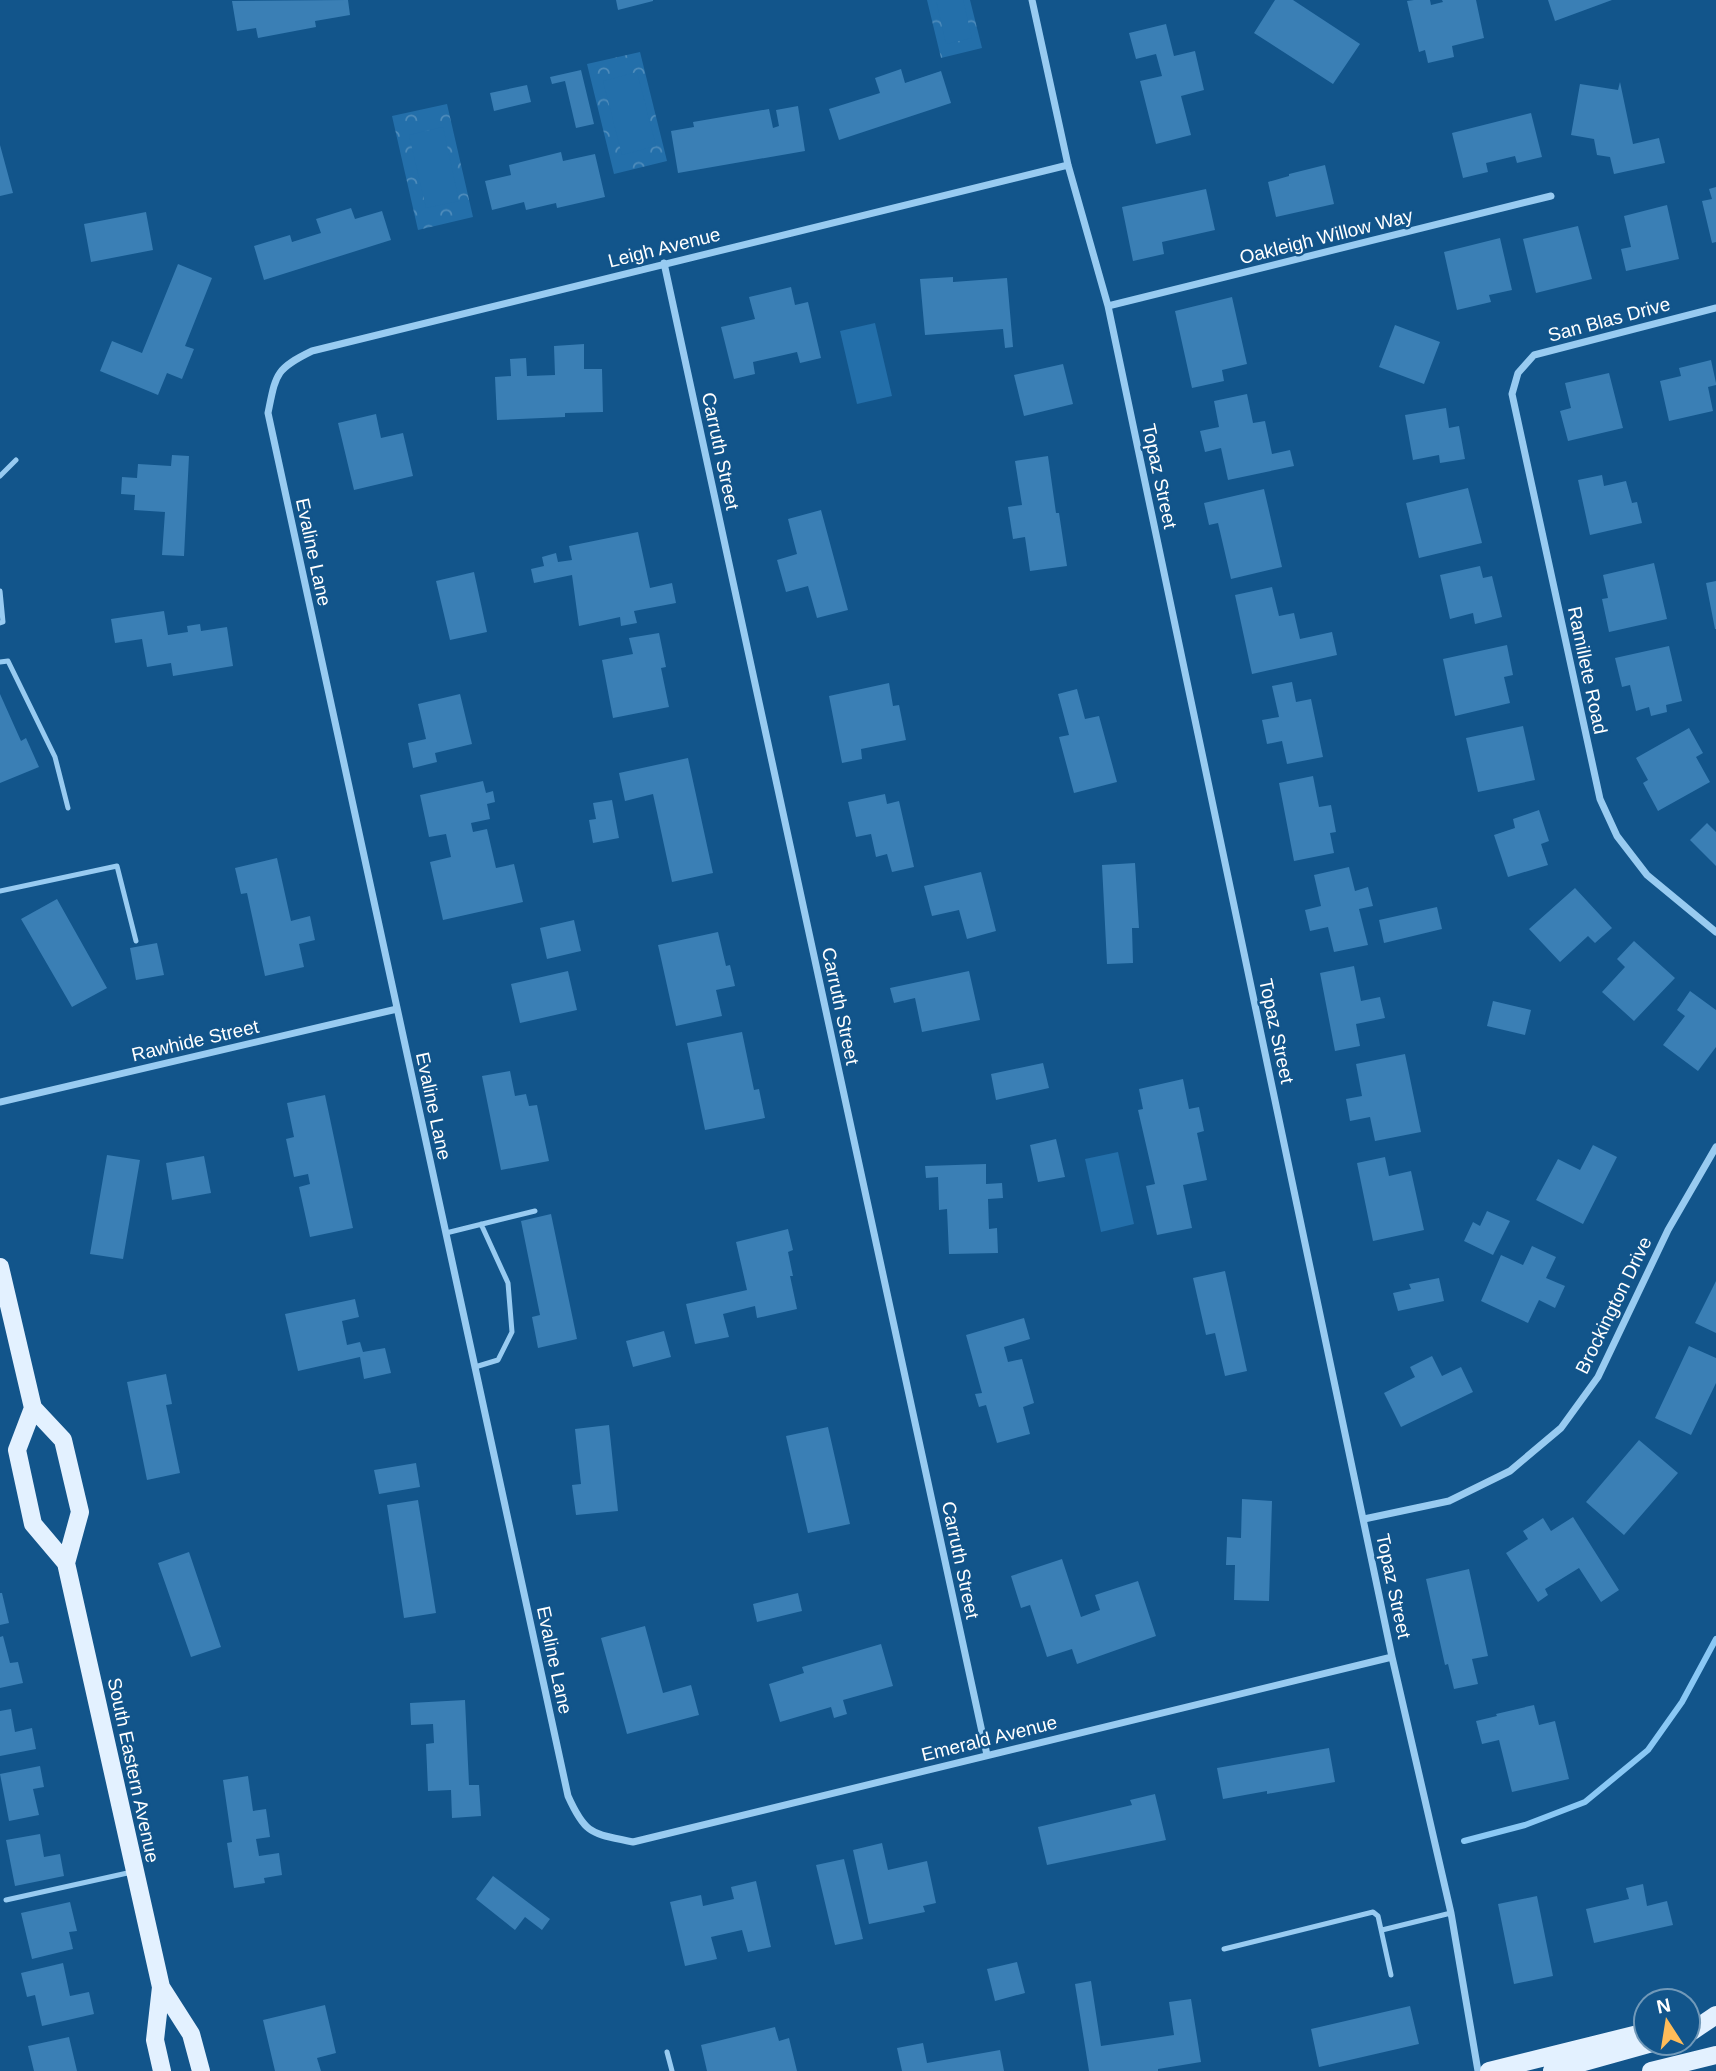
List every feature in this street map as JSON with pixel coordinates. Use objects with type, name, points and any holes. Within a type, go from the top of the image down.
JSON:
[{"type":"main road","name":"South Eastern Avenue","points":[[0,1267],[33,1408],[62,1440],[80,1512],[66,1563]]},
{"type":"main road","name":"South Eastern Avenue","points":[[33,1408],[18,1450],[33,1524],[66,1563],[161,1987],[155,2040],[162,2071]]},
{"type":"main road","name":"South Eastern Avenue","points":[[161,1987],[191,2034],[201,2071]]},
{"type":"main road","points":[[1489,2071],[1632,2035]]},
{"type":"main road","points":[[1552,2071],[1632,2049]]},
{"type":"main road","points":[[1651,2071],[1716,2055]]},
{"type":"street","name":"Topaz Street","points":[[1032,0],[1068,165],[1108,306],[1392,1657],[1451,1913],[1478,2071]]},
{"type":"street","name":"Leigh Avenue","points":[[275,377],[291,361],[312,351],[1068,165]]},
{"type":"street","name":"Oakleigh Willow Way","points":[[1108,306],[1551,196]]},
{"type":"street","name":"Carruth Street","points":[[664,263],[987,1755]]},
{"type":"street","name":"San Blas Drive","points":[[1518,373],[1534,355],[1716,308]]},
{"type":"street","name":"Ramillete Road","points":[[1518,373],[1513,394],[1600,799],[1617,836],[1647,875],[1716,932]]},
{"type":"street","name":"Evaline Lane","points":[[275,377],[268,413],[568,1796],[579,1819],[594,1834]]},
{"type":"street","name":"Rawhide Street","points":[[0,1102],[397,1009]]},
{"type":"street","name":"Brockington Drive","points":[[1364,1519],[1449,1501],[1510,1471],[1561,1428],[1598,1377],[1668,1230],[1716,1147]]},
{"type":"street","name":"Emerald Avenue","points":[[594,1834],[633,1842],[1392,1657]]},
{"type":"lane","points":[[0,476],[16,460]]},
{"type":"lane","points":[[0,591],[3,622],[0,623]]},
{"type":"lane","points":[[0,662],[8,661],[55,757],[68,808]]},
{"type":"lane","points":[[0,891],[117,866],[136,941]]},
{"type":"lane","points":[[446,1233],[535,1211]]},
{"type":"lane","points":[[475,1367],[498,1360],[512,1332],[508,1283],[481,1224]]},
{"type":"lane","points":[[6,1900],[135,1872]]},
{"type":"lane","points":[[1224,1949],[1373,1912],[1378,1916],[1391,1975]]},
{"type":"lane","points":[[1382,1930],[1451,1913]]},
{"type":"lane","points":[[667,2052],[672,2071]]},
{"type":"green space","points":[[927,0],[970,0],[982,48],[941,58]]},
{"type":"green space","points":[[936,0],[963,0],[972,38],[946,44]]},
{"type":"green space","points":[[640,52],[667,161],[614,174],[587,64]]},
{"type":"green space","points":[[637,72],[656,146],[622,155],[603,81]]},
{"type":"green space","points":[[447,104],[473,217],[418,230],[392,116]]},
{"type":"green space","points":[[443,127],[459,201],[426,208],[409,135]]},
{"type":"green space","points":[[875,323],[892,396],[857,404],[840,331]]},
{"type":"green space","points":[[1118,1152],[1134,1224],[1101,1232],[1085,1159]]},
{"type":"building","points":[[348,0],[350,15],[315,21],[316,27],[258,38],[256,28],[237,31],[232,1]]},
{"type":"building","points":[[616,0],[653,0],[653,1],[618,10]]},
{"type":"building","points":[[1275,0],[1293,0],[1360,44],[1333,84],[1254,33]]},
{"type":"building","points":[[1430,0],[1431,5],[1443,2],[1442,0],[1476,0],[1484,38],[1452,46],[1454,57],[1428,63],[1425,50],[1419,52],[1407,1]]},
{"type":"building","points":[[1548,0],[1612,0],[1555,21]]},
{"type":"building","points":[[1166,24],[1174,56],[1195,51],[1204,90],[1181,96],[1191,135],[1156,144],[1140,81],[1162,76],[1156,54],[1136,59],[1129,33]]},
{"type":"building","points":[[901,69],[905,83],[941,71],[951,103],[839,140],[829,109],[880,93],[875,78]]},
{"type":"building","points":[[581,70],[594,124],[576,128],[565,81],[552,84],[550,77]]},
{"type":"building","points":[[1620,82],[1633,144],[1659,138],[1665,163],[1614,174],[1610,157],[1597,155],[1594,139],[1571,135],[1580,84],[1618,90]]},
{"type":"building","points":[[527,85],[531,102],[494,111],[490,93]]},
{"type":"building","points":[[798,106],[805,151],[678,173],[671,131],[694,127],[693,122],[769,109],[773,128],[779,126],[776,110]]},
{"type":"building","points":[[1531,113],[1542,157],[1517,163],[1515,156],[1486,163],[1488,172],[1463,178],[1452,133]]},
{"type":"building","points":[[0,145],[13,193],[0,196]]},
{"type":"building","points":[[561,152],[563,161],[595,154],[605,197],[557,208],[556,203],[526,210],[524,202],[492,210],[485,181],[511,175],[509,165]]},
{"type":"building","points":[[1325,165],[1334,204],[1276,217],[1268,182]]},
{"type":"building","points":[[1716,187],[1716,242],[1712,243],[1702,201],[1712,199],[1709,189]]},
{"type":"building","points":[[1206,189],[1215,230],[1162,242],[1164,254],[1133,261],[1122,207]]},
{"type":"building","points":[[1667,205],[1679,259],[1626,271],[1621,249],[1631,247],[1624,216]]},
{"type":"building","points":[[351,208],[355,219],[382,211],[391,240],[264,280],[254,246],[290,235],[292,242],[321,233],[316,219]]},
{"type":"building","points":[[146,212],[153,250],[91,262],[84,224]]},
{"type":"building","points":[[1578,226],[1592,279],[1536,293],[1523,239]]},
{"type":"building","points":[[1500,238],[1512,290],[1489,295],[1491,302],[1457,310],[1444,252]]},
{"type":"building","points":[[178,264],[212,278],[185,346],[194,349],[182,379],[167,373],[158,395],[100,371],[112,341],[142,353]]},
{"type":"building","points":[[953,277],[953,282],[1007,278],[1013,347],[1005,348],[1003,329],[925,335],[920,279]]},
{"type":"building","points":[[791,287],[795,305],[808,302],[821,358],[800,363],[797,352],[753,362],[755,374],[734,379],[721,327],[755,319],[749,297]]},
{"type":"building","points":[[1232,297],[1247,364],[1222,370],[1224,381],[1192,388],[1175,311]]},
{"type":"building","points":[[1395,325],[1440,342],[1424,384],[1379,367]]},
{"type":"building","points":[[584,344],[584,369],[602,369],[603,412],[565,413],[565,417],[497,420],[495,377],[511,376],[510,359],[526,358],[527,376],[555,375],[554,346]]},
{"type":"building","points":[[1711,360],[1716,383],[1708,387],[1713,411],[1669,421],[1660,381],[1681,376],[1679,368]]},
{"type":"building","points":[[1063,364],[1073,404],[1024,416],[1014,375]]},
{"type":"building","points":[[1609,373],[1623,428],[1568,441],[1560,411],[1571,408],[1565,383]]},
{"type":"building","points":[[1247,394],[1253,423],[1265,421],[1272,454],[1290,450],[1294,466],[1228,480],[1221,448],[1205,452],[1200,431],[1219,427],[1214,401]]},
{"type":"building","points":[[1446,408],[1449,428],[1459,426],[1465,459],[1440,463],[1439,455],[1413,460],[1405,415]]},
{"type":"building","points":[[376,414],[381,438],[403,433],[413,476],[354,490],[338,423]]},
{"type":"building","points":[[172,455],[189,456],[184,556],[162,555],[165,512],[134,510],[135,495],[121,494],[122,477],[137,478],[138,464],[171,466]]},
{"type":"building","points":[[1048,456],[1067,566],[1030,571],[1025,537],[1013,539],[1008,507],[1022,505],[1015,461]]},
{"type":"building","points":[[1602,475],[1604,486],[1626,481],[1632,503],[1637,502],[1642,523],[1590,535],[1578,480]]},
{"type":"building","points":[[1468,488],[1482,543],[1419,558],[1406,503]]},
{"type":"building","points":[[1264,489],[1282,567],[1231,579],[1218,523],[1209,525],[1204,503]]},
{"type":"building","points":[[821,510],[848,610],[817,618],[808,586],[786,592],[777,560],[797,554],[788,519]]},
{"type":"building","points":[[638,532],[650,588],[672,583],[676,603],[634,611],[637,623],[621,626],[620,617],[579,626],[572,575],[534,583],[531,569],[544,566],[542,557],[556,553],[558,562],[572,560],[569,546]]},
{"type":"building","points":[[1654,563],[1667,619],[1609,632],[1602,599],[1608,598],[1603,575]]},
{"type":"building","points":[[1480,566],[1483,578],[1492,576],[1502,617],[1475,624],[1473,613],[1450,619],[1440,575]]},
{"type":"building","points":[[474,572],[487,632],[450,640],[436,581]]},
{"type":"building","points":[[1716,581],[1716,629],[1715,629],[1706,583]]},
{"type":"building","points":[[1272,587],[1279,616],[1294,613],[1300,639],[1332,632],[1337,655],[1252,674],[1235,595]]},
{"type":"building","points":[[164,611],[168,635],[188,632],[187,626],[200,624],[201,631],[227,627],[233,666],[173,676],[171,663],[147,667],[142,639],[115,643],[111,619]]},
{"type":"building","points":[[659,633],[666,667],[661,668],[669,707],[613,718],[602,660],[633,654],[629,638]]},
{"type":"building","points":[[1507,645],[1513,675],[1504,677],[1510,703],[1455,716],[1443,659]]},
{"type":"building","points":[[1669,646],[1682,701],[1666,705],[1667,712],[1651,716],[1649,707],[1636,711],[1630,685],[1622,687],[1615,658]]},
{"type":"building","points":[[1292,682],[1296,702],[1311,699],[1323,757],[1287,764],[1282,741],[1267,744],[1262,720],[1279,717],[1272,686]]},
{"type":"building","points":[[889,683],[893,706],[899,705],[906,740],[861,749],[862,759],[842,763],[829,696]]},
{"type":"building","points":[[1077,689],[1085,719],[1099,716],[1117,782],[1074,793],[1059,737],[1069,735],[1058,694]]},
{"type":"building","points":[[0,694],[21,741],[26,738],[39,767],[0,783]]},
{"type":"building","points":[[460,694],[472,744],[435,753],[437,762],[413,768],[408,743],[426,739],[418,704]]},
{"type":"building","points":[[1523,726],[1535,780],[1478,792],[1466,738]]},
{"type":"building","points":[[1689,728],[1703,753],[1696,757],[1710,782],[1658,811],[1643,783],[1648,780],[1636,758]]},
{"type":"building","points":[[688,758],[713,873],[672,882],[653,794],[625,801],[619,773]]},
{"type":"building","points":[[1313,776],[1319,807],[1331,805],[1336,832],[1330,833],[1334,853],[1294,861],[1279,783]]},
{"type":"building","points":[[483,781],[486,793],[493,791],[495,802],[487,804],[490,819],[471,823],[473,832],[487,829],[496,868],[514,864],[523,902],[443,920],[430,862],[451,857],[446,834],[429,837],[420,795]]},
{"type":"building","points":[[885,794],[887,804],[899,801],[914,867],[892,872],[887,854],[876,857],[871,834],[856,837],[848,802]]},
{"type":"building","points":[[612,800],[619,838],[593,843],[589,820],[596,819],[593,803]]},
{"type":"building","points":[[1539,810],[1549,841],[1541,844],[1548,865],[1508,877],[1494,835],[1515,828],[1513,819]]},
{"type":"building","points":[[1707,823],[1716,832],[1716,866],[1690,840]]},
{"type":"building","points":[[277,858],[291,921],[310,916],[315,940],[299,944],[304,967],[265,976],[247,893],[241,894],[235,868]]},
{"type":"building","points":[[1135,863],[1139,928],[1132,928],[1133,963],[1107,964],[1102,865]]},
{"type":"building","points":[[1349,867],[1355,891],[1368,887],[1373,906],[1359,909],[1368,945],[1334,952],[1328,927],[1310,931],[1305,910],[1321,906],[1314,875]]},
{"type":"building","points":[[981,872],[996,931],[967,939],[959,910],[932,916],[924,886]]},
{"type":"building","points":[[1575,888],[1612,928],[1595,943],[1588,936],[1560,962],[1529,929]]},
{"type":"building","points":[[57,899],[107,988],[72,1007],[21,919]]},
{"type":"building","points":[[1437,907],[1442,929],[1384,943],[1379,920]]},
{"type":"building","points":[[574,920],[581,951],[547,959],[540,928]]},
{"type":"building","points":[[718,932],[726,966],[730,965],[735,986],[716,990],[722,1016],[676,1026],[658,945]]},
{"type":"building","points":[[1634,941],[1675,978],[1634,1021],[1602,992],[1625,967],[1617,959]]},
{"type":"building","points":[[157,943],[164,975],[136,980],[130,948]]},
{"type":"building","points":[[1354,966],[1361,1001],[1380,997],[1385,1018],[1356,1024],[1360,1046],[1335,1051],[1320,973]]},
{"type":"building","points":[[568,971],[577,1010],[520,1023],[511,984]]},
{"type":"building","points":[[969,971],[980,1020],[922,1032],[915,998],[894,1003],[890,988]]},
{"type":"building","points":[[1690,991],[1716,1010],[1716,1047],[1698,1071],[1663,1045],[1685,1016],[1677,1010]]},
{"type":"building","points":[[1493,1001],[1531,1010],[1525,1035],[1487,1026]]},
{"type":"building","points":[[742,1032],[754,1090],[759,1089],[765,1118],[705,1130],[687,1043]]},
{"type":"building","points":[[1405,1054],[1421,1132],[1375,1141],[1370,1117],[1350,1121],[1346,1099],[1362,1096],[1356,1064]]},
{"type":"building","points":[[1043,1063],[1049,1088],[996,1100],[991,1074]]},
{"type":"building","points":[[510,1071],[515,1096],[526,1094],[529,1106],[537,1105],[549,1161],[501,1170],[482,1076]]},
{"type":"building","points":[[1183,1079],[1189,1109],[1199,1107],[1204,1131],[1197,1133],[1207,1180],[1183,1185],[1192,1228],[1157,1235],[1146,1186],[1155,1184],[1138,1110],[1143,1109],[1139,1089]]},
{"type":"building","points":[[325,1095],[353,1228],[310,1237],[299,1187],[310,1184],[308,1174],[294,1177],[286,1139],[294,1137],[287,1103]]},
{"type":"building","points":[[1056,1139],[1065,1177],[1038,1182],[1030,1145]]},
{"type":"building","points":[[1593,1145],[1617,1157],[1583,1224],[1536,1200],[1558,1159],[1580,1170]]},
{"type":"building","points":[[107,1155],[140,1160],[123,1259],[90,1254]]},
{"type":"building","points":[[204,1156],[211,1193],[172,1200],[166,1163]]},
{"type":"building","points":[[1385,1157],[1389,1176],[1411,1171],[1424,1230],[1373,1241],[1357,1163]]},
{"type":"building","points":[[986,1164],[986,1184],[1002,1183],[1003,1198],[988,1199],[989,1229],[997,1228],[998,1253],[949,1254],[947,1209],[939,1210],[938,1177],[926,1178],[925,1166]]},
{"type":"building","points":[[1487,1211],[1510,1221],[1493,1255],[1464,1241],[1473,1222],[1480,1226]]},
{"type":"building","points":[[551,1214],[577,1339],[538,1348],[532,1317],[540,1315],[521,1221]]},
{"type":"building","points":[[788,1229],[793,1250],[788,1252],[793,1276],[790,1276],[797,1309],[757,1318],[755,1306],[723,1314],[729,1337],[695,1344],[686,1304],[747,1290],[736,1242]]},
{"type":"building","points":[[1532,1246],[1556,1257],[1546,1278],[1565,1286],[1555,1308],[1539,1300],[1528,1323],[1481,1301],[1501,1255],[1523,1265]]},
{"type":"building","points":[[1225,1271],[1247,1371],[1225,1376],[1215,1333],[1206,1335],[1193,1278]]},
{"type":"building","points":[[1439,1278],[1444,1301],[1398,1311],[1393,1293],[1411,1289],[1409,1284]]},
{"type":"building","points":[[1716,1281],[1716,1333],[1695,1323]]},
{"type":"building","points":[[355,1299],[359,1317],[342,1321],[347,1345],[360,1342],[363,1352],[385,1348],[391,1373],[364,1379],[360,1357],[298,1371],[285,1314]]},
{"type":"building","points":[[1024,1318],[1030,1339],[1004,1347],[1008,1362],[1022,1359],[1034,1403],[1023,1407],[1030,1434],[997,1443],[986,1405],[979,1407],[975,1394],[982,1393],[966,1335]]},
{"type":"building","points":[[664,1331],[671,1357],[633,1367],[626,1341]]},
{"type":"building","points":[[1689,1346],[1716,1358],[1716,1383],[1691,1435],[1655,1418]]},
{"type":"building","points":[[1432,1356],[1442,1376],[1461,1367],[1473,1392],[1401,1427],[1384,1393],[1415,1377],[1410,1367]]},
{"type":"building","points":[[166,1374],[172,1404],[166,1405],[180,1473],[147,1480],[127,1382]]},
{"type":"building","points":[[609,1425],[618,1511],[576,1515],[572,1485],[581,1484],[575,1429]]},
{"type":"building","points":[[828,1427],[850,1524],[808,1533],[786,1436]]},
{"type":"building","points":[[1639,1440],[1678,1473],[1624,1535],[1586,1502]]},
{"type":"building","points":[[416,1463],[420,1487],[379,1494],[374,1470]]},
{"type":"building","points":[[1242,1499],[1272,1501],[1269,1601],[1234,1600],[1235,1565],[1226,1565],[1227,1537],[1241,1538]]},
{"type":"building","points":[[418,1500],[436,1613],[404,1618],[387,1505]]},
{"type":"building","points":[[1573,1517],[1619,1590],[1601,1602],[1579,1568],[1545,1589],[1548,1595],[1538,1602],[1506,1553],[1528,1539],[1523,1531],[1543,1518],[1551,1531]]},
{"type":"building","points":[[189,1552],[221,1647],[191,1657],[158,1563]]},
{"type":"building","points":[[1062,1559],[1081,1617],[1100,1610],[1095,1595],[1138,1581],[1156,1636],[1077,1664],[1072,1649],[1047,1657],[1030,1605],[1021,1608],[1011,1576]]},
{"type":"building","points":[[1469,1569],[1488,1656],[1472,1659],[1478,1684],[1454,1689],[1448,1664],[1445,1665],[1426,1579]]},
{"type":"building","points":[[0,1593],[9,1623],[0,1625]]},
{"type":"building","points":[[798,1593],[802,1611],[757,1622],[753,1604]]},
{"type":"building","points":[[645,1626],[663,1693],[691,1685],[699,1715],[627,1734],[601,1638]]},
{"type":"building","points":[[3,1636],[10,1663],[18,1662],[23,1683],[0,1688],[0,1637]]},
{"type":"building","points":[[881,1644],[893,1686],[843,1700],[847,1714],[834,1718],[831,1707],[780,1722],[769,1684],[804,1673],[802,1667]]},
{"type":"building","points":[[465,1700],[469,1785],[479,1785],[481,1816],[452,1818],[451,1790],[428,1791],[426,1744],[434,1743],[433,1724],[411,1725],[410,1703]]},
{"type":"building","points":[[1534,1705],[1539,1725],[1555,1721],[1569,1779],[1512,1792],[1499,1740],[1482,1744],[1476,1721]]},
{"type":"building","points":[[11,1709],[15,1732],[32,1728],[36,1749],[0,1756],[0,1711]]},
{"type":"building","points":[[1329,1748],[1335,1782],[1223,1799],[1217,1768]]},
{"type":"building","points":[[40,1766],[44,1787],[33,1789],[39,1815],[9,1821],[0,1774]]},
{"type":"building","points":[[248,1776],[253,1811],[266,1809],[270,1837],[256,1839],[259,1856],[279,1853],[282,1875],[264,1878],[265,1883],[234,1888],[227,1843],[232,1842],[223,1780]]},
{"type":"building","points":[[1155,1794],[1166,1840],[1047,1865],[1038,1827],[1132,1805],[1130,1800]]},
{"type":"building","points":[[40,1834],[44,1857],[60,1854],[64,1876],[15,1886],[6,1840]]},
{"type":"building","points":[[882,1843],[888,1870],[927,1861],[936,1903],[923,1906],[925,1912],[869,1924],[853,1850]]},
{"type":"building","points":[[844,1859],[863,1939],[835,1945],[816,1865]]},
{"type":"building","points":[[493,1876],[550,1919],[542,1930],[525,1917],[515,1930],[476,1899]]},
{"type":"building","points":[[756,1881],[771,1947],[748,1952],[742,1930],[711,1937],[717,1959],[685,1966],[670,1902],[701,1895],[703,1906],[734,1899],[731,1887]]},
{"type":"building","points":[[1643,1884],[1647,1906],[1667,1901],[1673,1925],[1594,1943],[1586,1909],[1629,1899],[1626,1888]]},
{"type":"building","points":[[1537,1896],[1553,1976],[1514,1984],[1498,1904]]},
{"type":"building","points":[[70,1902],[77,1931],[69,1932],[73,1949],[32,1959],[21,1913]]},
{"type":"building","points":[[1017,1962],[1025,1993],[995,2001],[987,1969]]},
{"type":"building","points":[[63,1963],[70,1996],[89,1992],[94,2014],[42,2026],[35,1995],[27,1997],[21,1973]]},
{"type":"building","points":[[1091,1981],[1101,2046],[1174,2035],[1169,2002],[1191,1999],[1201,2062],[1158,2071],[1089,2071],[1075,1984]]},
{"type":"building","points":[[325,2005],[336,2053],[317,2058],[321,2071],[275,2071],[263,2020]]},
{"type":"building","points":[[1410,2006],[1419,2044],[1319,2067],[1311,2029]]},
{"type":"building","points":[[775,2027],[779,2041],[789,2038],[797,2071],[707,2071],[701,2045]]},
{"type":"building","points":[[69,2037],[77,2071],[34,2071],[28,2046]]},
{"type":"building","points":[[923,2043],[927,2063],[1000,2050],[1004,2071],[902,2071],[897,2048]]},
{"type":"waterway","points":[[1464,1841],[1525,1825],[1585,1802],[1648,1750],[1682,1702],[1716,1639]]}]
